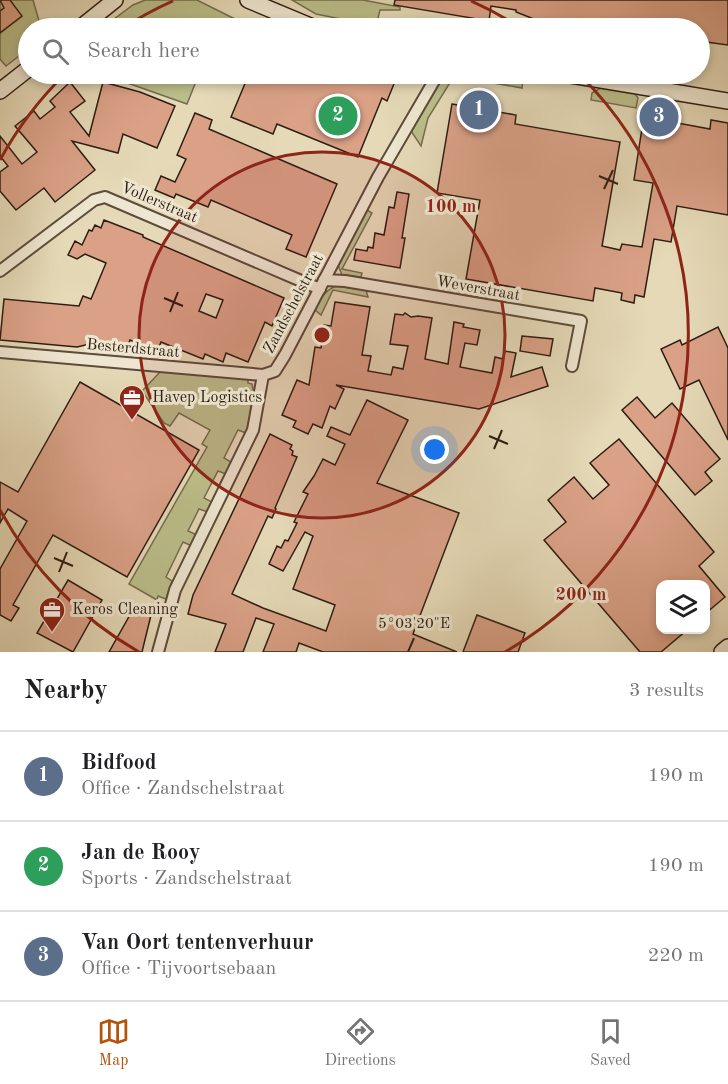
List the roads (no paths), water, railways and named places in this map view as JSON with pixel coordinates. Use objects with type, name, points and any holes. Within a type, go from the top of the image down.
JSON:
[{"type":"street","points":[[92,18],[115,0]]},
{"type":"street","points":[[249,0],[291,18]]},
{"type":"street","points":[[0,91],[18,77]]},
{"type":"street","name":"Zandschelstraat","points":[[158,652],[176,590],[253,430],[263,375],[275,371],[378,177],[432,84]]},
{"type":"street","points":[[625,84],[728,101]]},
{"type":"street","name":"Vollerstraat","points":[[0,271],[94,200],[105,197],[322,284]]},
{"type":"street","name":"Weverstraat","points":[[322,284],[345,281],[580,321],[572,366]]},
{"type":"street","name":"Besterdstraat","points":[[0,351],[263,375]]},
{"type":"street","points":[[722,652],[728,647]]},
{"type":"place","name":"Bidfood","points":[[479,110]]},
{"type":"place","name":"Jan de Rooy","points":[[338,116]]},
{"type":"place","name":"Van Oort tentenverhuur","points":[[659,117]]},
{"type":"place","name":"Havep Logistics","points":[[132,421]]},
{"type":"place","name":"Keros Cleaning","points":[[52,633]]}]
